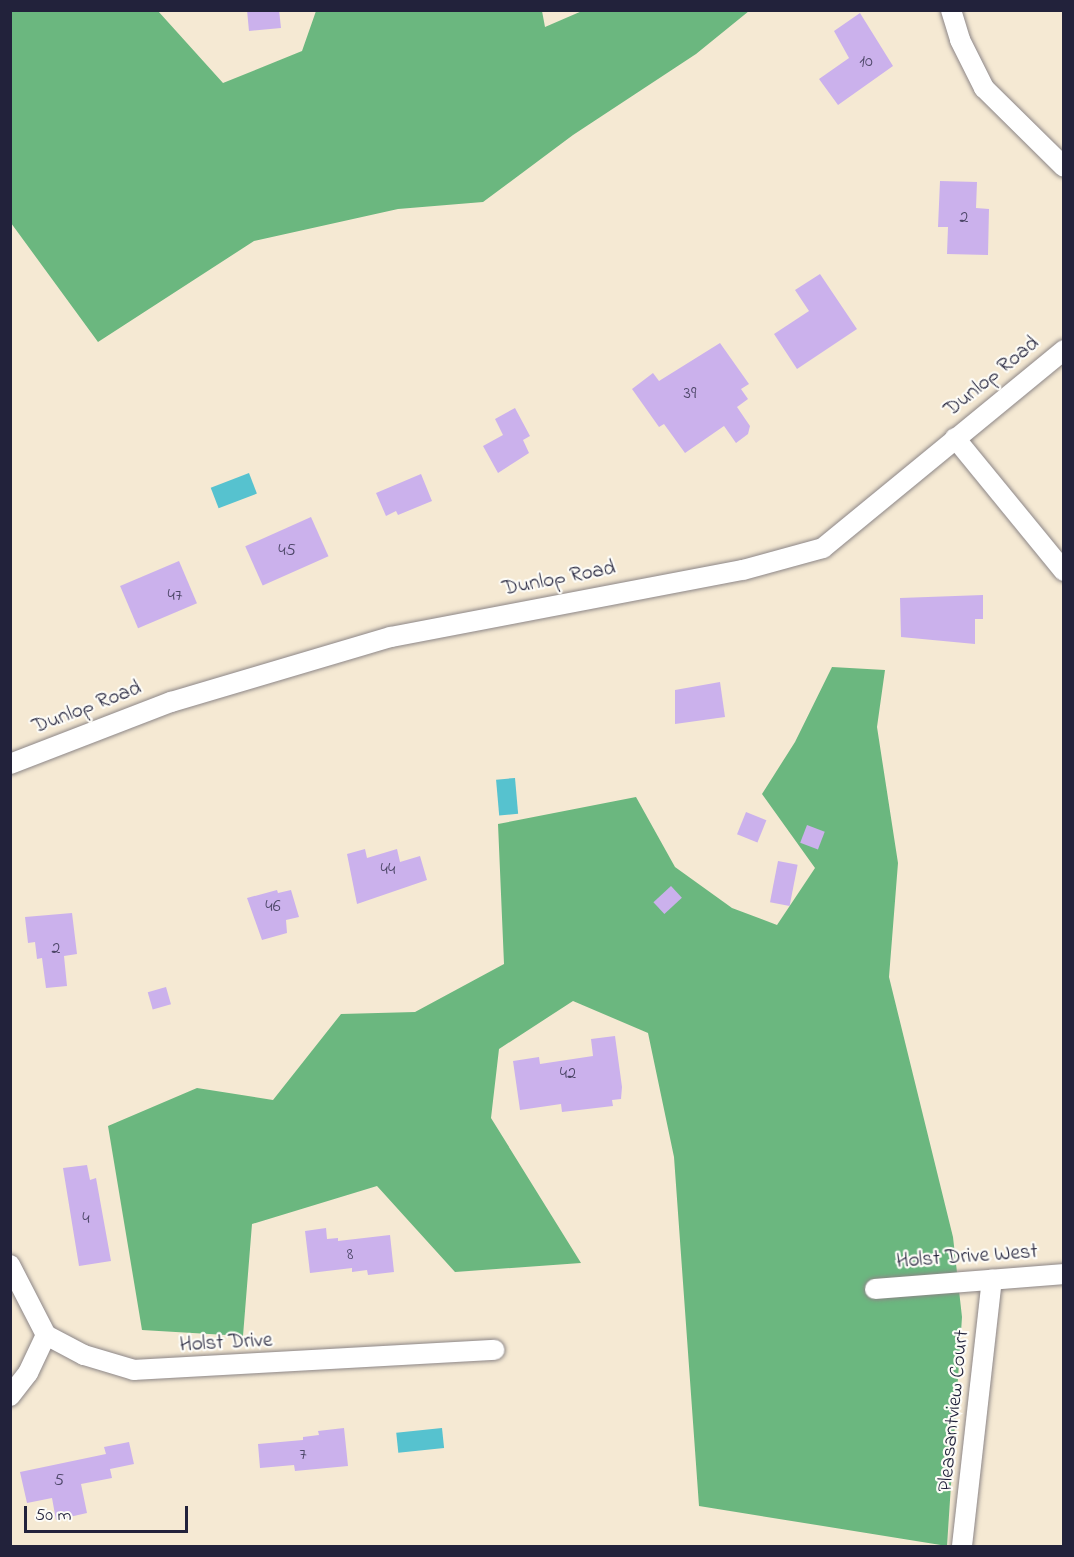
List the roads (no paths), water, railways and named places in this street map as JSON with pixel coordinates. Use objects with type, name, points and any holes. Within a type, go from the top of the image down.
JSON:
[{"type":"street","points":[[951,10],[960,40],[984,88],[1064,167]]},
{"type":"street","name":"Dunlop Road","points":[[10,764],[171,702],[391,637],[743,570],[823,548],[1064,350]]},
{"type":"street","points":[[956,438],[1064,571]]},
{"type":"street","points":[[10,1265],[46,1335],[28,1373],[10,1395]]},
{"type":"street","name":"Holst Drive West","points":[[875,1289],[1064,1274]]},
{"type":"street","name":"Pleasantview Court","points":[[962,1546],[992,1280]]},
{"type":"street","name":"Holst Drive","points":[[46,1335],[84,1355],[134,1370],[494,1350]]},
{"type":"water","points":[[249,473],[257,494],[219,508],[211,488]]},
{"type":"water","points":[[515,778],[518,814],[499,816],[496,780]]},
{"type":"water","points":[[442,1428],[444,1448],[398,1453],[396,1433]]}]
